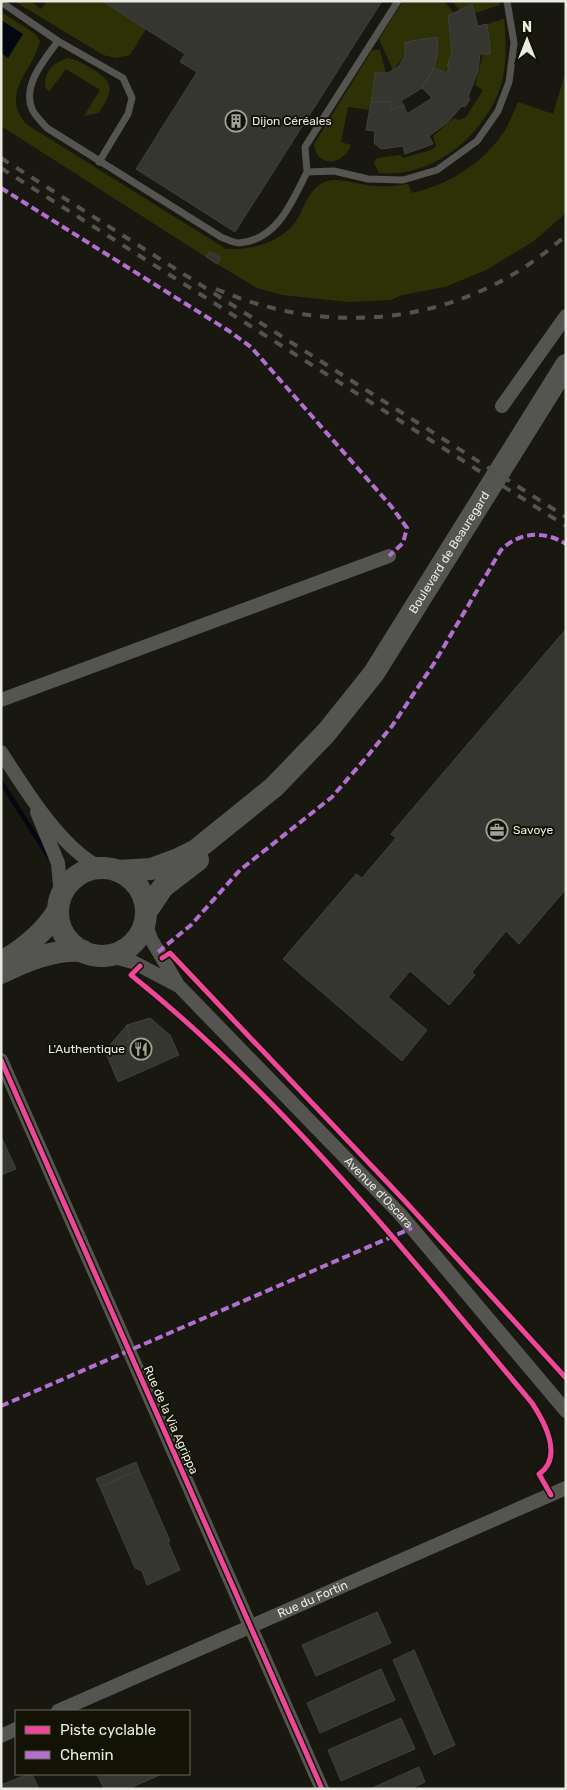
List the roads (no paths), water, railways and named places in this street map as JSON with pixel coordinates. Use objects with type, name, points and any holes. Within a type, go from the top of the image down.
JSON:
[{"type":"main road","name":"Boulevard de Beauregard","points":[[508,468],[566,366]]},
{"type":"main road","name":"Boulevard de Beauregard","points":[[330,735],[374,673],[566,381]]},
{"type":"main road","points":[[1,962],[35,939],[47,927],[75,878],[84,872],[151,869],[196,850],[274,788],[330,735]]},
{"type":"main road","points":[[1,973],[41,956],[65,951],[83,951],[96,955],[106,955],[124,950],[138,937],[145,917],[163,887],[253,817],[282,791],[330,735]]},
{"type":"main road","points":[[109,870],[136,884],[141,892],[145,917]]},
{"type":"main road","points":[[60,903],[64,933],[73,944],[83,951]]},
{"type":"street","points":[[502,406],[566,316]]},
{"type":"street","points":[[1,700],[389,556]]},
{"type":"street","points":[[1,752],[30,798],[72,848],[109,870]]},
{"type":"street","points":[[30,798],[55,855],[60,877],[60,903]]},
{"type":"street","name":"Avenue d'Oscara","points":[[145,917],[151,939],[178,985],[400,1214],[566,1411]]},
{"type":"street","name":"Avenue d'Oscara","points":[[106,955],[126,959],[178,985]]},
{"type":"street","name":"Rue de la Via Agrippa","points":[[1,1060],[322,1789]]},
{"type":"street","name":"Rue du Fortin","points":[[60,1710],[252,1628],[566,1488]]},
{"type":"street","points":[[1,1736],[15,1729]]},
{"type":"lane","points":[[58,40],[40,65],[29,93],[32,110],[47,128],[220,237],[238,243],[261,237],[281,222],[307,172],[305,147],[398,1]]},
{"type":"lane","points":[[307,172],[334,170],[368,179],[403,180],[436,170],[477,141],[498,111],[509,82],[514,43],[507,1]]},
{"type":"lane","points":[[1,2],[58,40],[123,78],[132,98],[128,114],[100,162]]},
{"type":"waterway","points":[[1,782],[49,857]]},
{"type":"railway","points":[[1,158],[566,517]]},
{"type":"railway","points":[[1,168],[566,526]]},
{"type":"railway","points":[[216,289],[261,305],[307,315],[353,318],[399,314],[444,305],[487,288],[528,265],[566,235]]},
{"type":"place","name":"Dijon Céréales","points":[[236,121]]},
{"type":"place","name":"Savoye","points":[[497,830]]},
{"type":"place","name":"L'Authentique","points":[[141,1049]]}]
